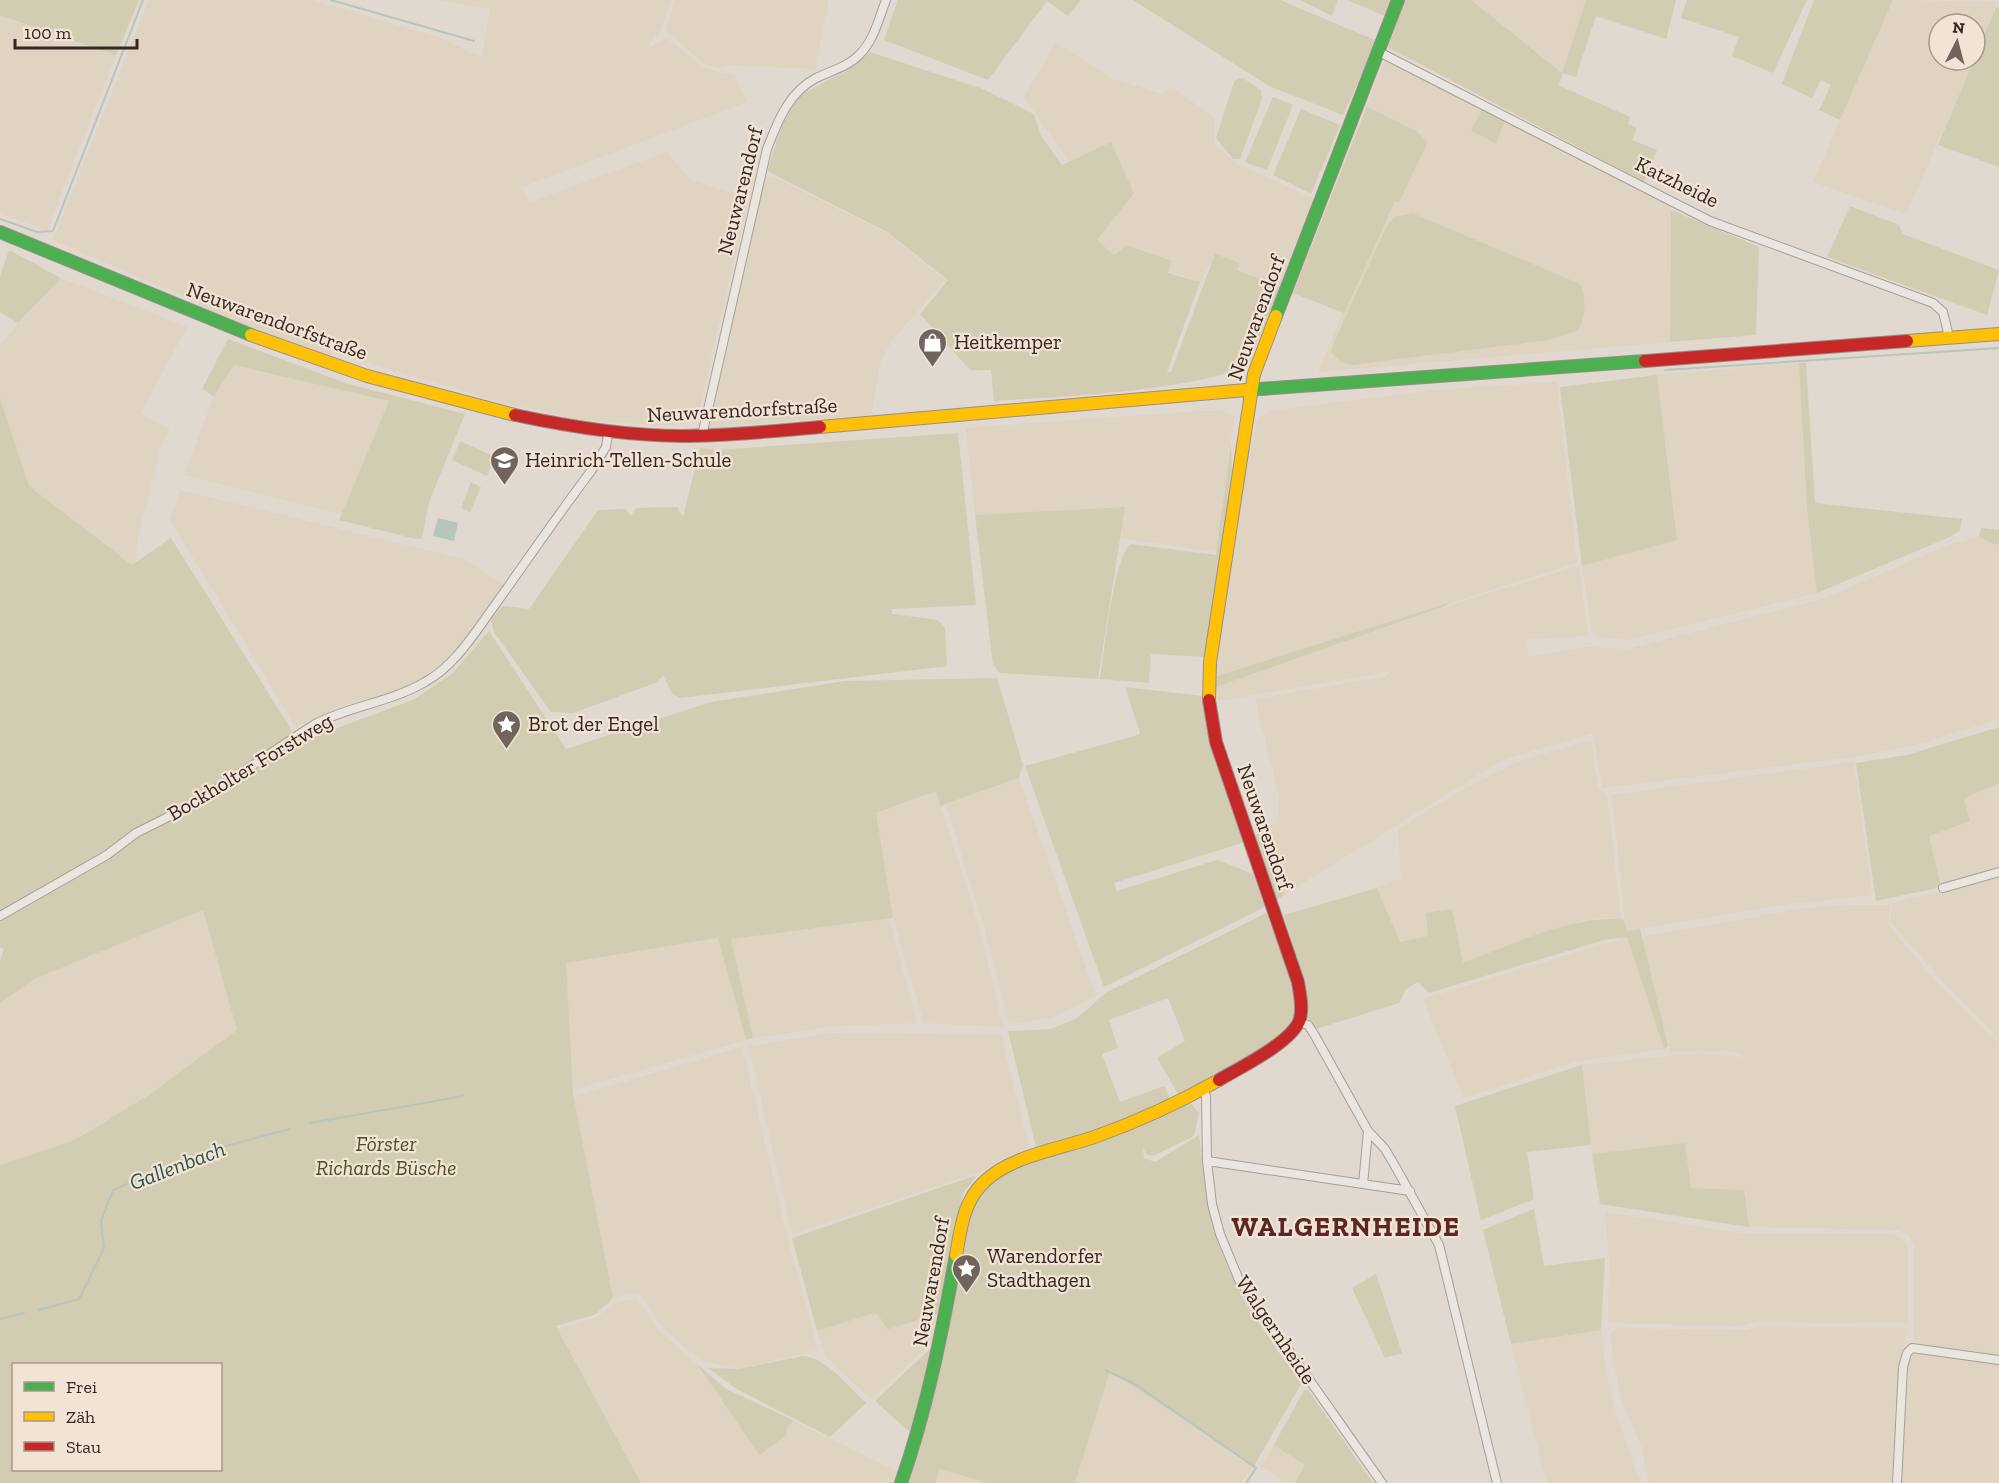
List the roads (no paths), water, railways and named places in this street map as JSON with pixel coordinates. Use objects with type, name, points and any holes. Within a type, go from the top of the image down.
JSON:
[{"type":"street","name":"Neuwarendorf","points":[[702,436],[767,149],[779,117],[798,90],[814,79],[853,61],[861,53],[871,38],[886,0]]},
{"type":"street","name":"Neuwarendorf","points":[[901,1483],[927,1400],[942,1335],[964,1210],[973,1196],[994,1174],[1028,1158],[1098,1136],[1203,1090],[1271,1050],[1299,1022],[1302,1008],[1298,982],[1222,763],[1209,705],[1209,662],[1250,390],[1398,0]]},
{"type":"street","name":"Katzheide","points":[[1379,51],[1710,221],[1933,303],[1944,312],[1949,337]]},
{"type":"street","name":"Neuwarendorfstraße","points":[[0,232],[323,362],[540,423],[608,434],[702,436],[1250,390],[1949,337]]},
{"type":"street","points":[[1949,337],[1999,334]]},
{"type":"street","name":"Bockholter Forstweg","points":[[0,916],[107,855],[136,833],[194,804],[315,724],[331,716],[398,695],[427,681],[451,661],[484,621],[591,471],[606,447],[608,434]]},
{"type":"street","points":[[1943,888],[1999,872]]},
{"type":"street","points":[[1299,1022],[1308,1025],[1314,1034],[1368,1131],[1385,1149],[1439,1245],[1497,1483]]},
{"type":"street","name":"Walgernheide","points":[[1203,1090],[1206,1096],[1207,1161],[1212,1204],[1220,1234],[1239,1280],[1382,1483]]},
{"type":"street","points":[[1363,1184],[1368,1131]]},
{"type":"street","points":[[1207,1161],[1410,1191]]},
{"type":"street","points":[[1897,1483],[1903,1366],[1907,1353],[1912,1348],[1927,1349],[1999,1360]]},
{"type":"waterway","points":[[0,219],[37,232],[53,231],[143,0]]},
{"type":"waterway","points":[[331,0],[474,41]]},
{"type":"waterway","points":[[1665,370],[1999,348]]},
{"type":"waterway","name":"Gallenbach","points":[[310,1123],[464,1096]]},
{"type":"waterway","name":"Gallenbach","points":[[39,1310],[79,1299],[104,1248],[101,1221],[113,1190],[210,1150],[290,1129]]},
{"type":"waterway","name":"Gallenbach","points":[[0,1319],[24,1313]]},
{"type":"waterway","points":[[1105,1370],[1135,1384],[1256,1468],[1246,1483]]},
{"type":"place","name":"Heitkemper","points":[[933,368]]},
{"type":"place","name":"Heinrich-Tellen-Schule","points":[[504,486]]},
{"type":"place","name":"Brot der Engel","points":[[507,750]]},
{"type":"place","name":"Warendorfer Stadthagen","points":[[966,1294]]},
{"type":"district","name":"WALGERNHEIDE","points":[[1346,1227]]},
{"type":"park label","name":"Förster Richards Büsche","points":[[386,1156]]}]
